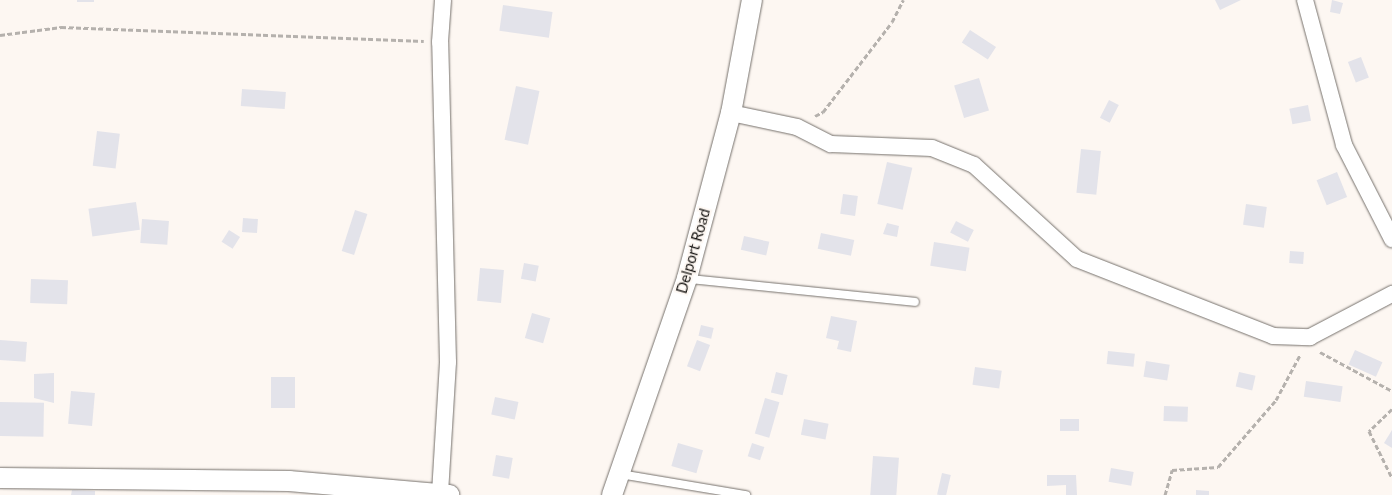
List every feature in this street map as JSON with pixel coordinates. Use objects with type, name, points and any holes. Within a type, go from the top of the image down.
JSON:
[{"type":"street","points":[[0,478],[289,480],[445,494],[448,362],[440,42],[443,0]]},
{"type":"street","name":"Delport Road","points":[[612,495],[687,278],[731,113],[752,0]]},
{"type":"street","points":[[1305,0],[1344,144],[1392,240]]},
{"type":"street","points":[[731,113],[797,127],[831,144],[932,148],[974,165],[1077,259],[1273,336],[1310,337],[1392,294]]},
{"type":"lane","points":[[687,278],[915,302]]},
{"type":"lane","points":[[619,474],[746,495]]},
{"type":"path","points":[[797,127],[823,112],[892,22],[903,0]]},
{"type":"path","points":[[0,35],[61,27],[440,42]]},
{"type":"path","points":[[1165,495],[1172,470],[1218,468],[1276,400],[1310,337],[1320,352],[1392,392]]},
{"type":"path","points":[[1392,409],[1369,431],[1392,478]]},
{"type":"building","points":[[77,0],[94,0],[94,2],[77,2]]},
{"type":"building","points":[[1215,0],[1241,0],[1220,10]]},
{"type":"building","points":[[1332,0],[1343,3],[1340,14],[1330,12]]},
{"type":"building","points":[[503,5],[553,12],[549,38],[499,31]]},
{"type":"building","points":[[970,30],[996,47],[988,59],[962,43]]},
{"type":"building","points":[[1361,57],[1369,78],[1356,83],[1348,62]]},
{"type":"building","points":[[979,78],[989,111],[964,118],[954,86]]},
{"type":"building","points":[[516,86],[539,91],[528,145],[505,140]]},
{"type":"building","points":[[242,89],[286,92],[285,109],[241,106]]},
{"type":"building","points":[[1109,100],[1119,105],[1110,123],[1100,118]]},
{"type":"building","points":[[1308,105],[1311,121],[1292,124],[1289,109]]},
{"type":"building","points":[[97,131],[120,134],[116,169],[93,166]]},
{"type":"building","points":[[1081,149],[1101,151],[1096,195],[1076,193]]},
{"type":"building","points":[[887,162],[912,168],[903,210],[877,204]]},
{"type":"building","points":[[1337,172],[1347,197],[1327,205],[1317,180]]},
{"type":"building","points":[[843,194],[858,196],[855,216],[840,214]]},
{"type":"building","points":[[136,202],[140,230],[92,236],[88,209]]},
{"type":"building","points":[[1246,204],[1267,207],[1264,228],[1243,225]]},
{"type":"building","points":[[355,210],[367,214],[354,255],[342,251]]},
{"type":"building","points":[[243,218],[258,219],[257,233],[242,232]]},
{"type":"building","points":[[142,219],[169,221],[167,245],[140,243]]},
{"type":"building","points":[[956,221],[974,230],[968,242],[950,233]]},
{"type":"building","points":[[887,223],[899,226],[897,237],[883,234]]},
{"type":"building","points":[[229,230],[240,237],[233,249],[222,242]]},
{"type":"building","points":[[821,233],[854,240],[851,256],[818,249]]},
{"type":"building","points":[[744,236],[769,242],[766,255],[741,250]]},
{"type":"building","points":[[934,242],[970,248],[966,271],[930,266]]},
{"type":"building","points":[[1290,251],[1304,252],[1303,264],[1289,263]]},
{"type":"building","points":[[524,263],[539,266],[536,282],[521,279]]},
{"type":"building","points":[[480,268],[504,270],[501,303],[477,301]]},
{"type":"building","points":[[31,279],[68,280],[67,304],[30,303]]},
{"type":"building","points":[[532,313],[550,318],[543,343],[525,338]]},
{"type":"building","points":[[831,316],[857,321],[851,352],[837,349],[839,341],[826,338]]},
{"type":"building","points":[[701,325],[714,328],[711,339],[699,336]]},
{"type":"building","points":[[0,340],[27,342],[26,362],[0,360]]},
{"type":"building","points":[[697,340],[710,345],[700,371],[687,366]]},
{"type":"building","points":[[1355,350],[1382,362],[1376,377],[1348,365]]},
{"type":"building","points":[[1108,351],[1135,354],[1133,367],[1107,364]]},
{"type":"building","points":[[1146,361],[1170,365],[1167,381],[1143,377]]},
{"type":"building","points":[[975,367],[1002,371],[999,389],[972,385]]},
{"type":"building","points":[[776,372],[788,375],[783,395],[771,392]]},
{"type":"building","points":[[1239,372],[1256,376],[1252,390],[1236,387]]},
{"type":"building","points":[[54,373],[54,403],[34,398],[34,374]]},
{"type":"building","points":[[271,377],[295,377],[295,408],[271,408]]},
{"type":"building","points":[[1306,381],[1343,386],[1340,402],[1304,397]]},
{"type":"building","points":[[71,391],[95,393],[92,426],[68,424]]},
{"type":"building","points":[[495,397],[518,402],[515,420],[491,415]]},
{"type":"building","points":[[765,398],[779,402],[769,438],[755,434]]},
{"type":"building","points":[[0,402],[44,403],[43,437],[0,436]]},
{"type":"building","points":[[1164,406],[1188,407],[1187,422],[1163,421]]},
{"type":"building","points":[[804,419],[829,424],[825,439],[801,435]]},
{"type":"building","points":[[1060,419],[1079,419],[1079,431],[1060,431]]},
{"type":"building","points":[[1392,430],[1392,448],[1384,443]]},
{"type":"building","points":[[678,443],[703,450],[696,473],[671,466]]},
{"type":"building","points":[[752,443],[764,447],[760,460],[748,456]]},
{"type":"building","points":[[496,455],[513,458],[509,479],[492,476]]},
{"type":"building","points":[[873,456],[899,458],[896,495],[870,495]]},
{"type":"building","points":[[1111,468],[1134,472],[1131,486],[1109,482]]},
{"type":"building","points":[[942,473],[951,475],[946,495],[937,494]]},
{"type":"building","points":[[1047,475],[1076,475],[1077,495],[1066,495],[1066,485],[1047,486]]},
{"type":"building","points":[[72,490],[95,491],[95,495],[71,495]]},
{"type":"building","points":[[1196,490],[1209,491],[1209,495],[1196,495]]}]
